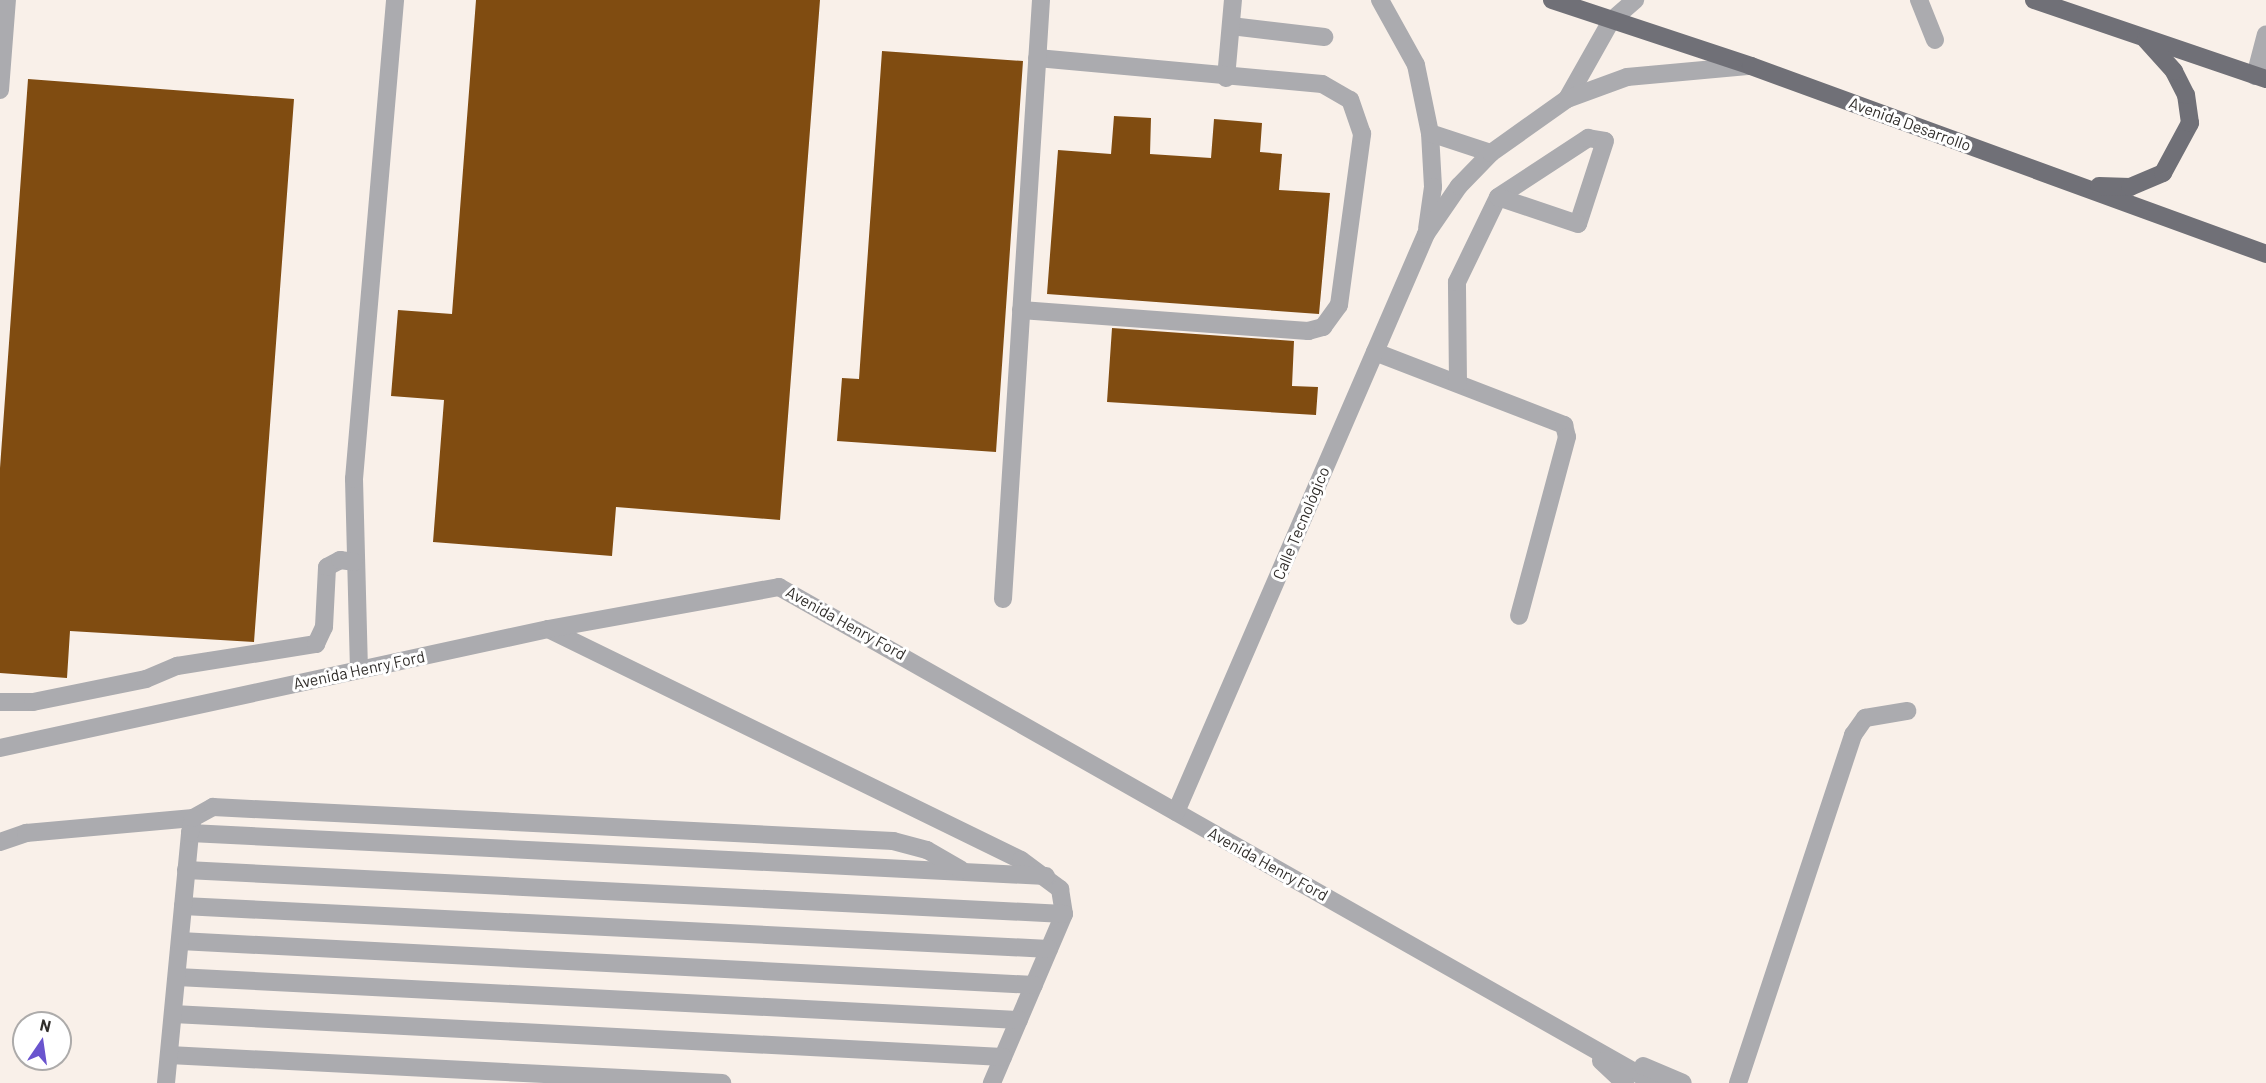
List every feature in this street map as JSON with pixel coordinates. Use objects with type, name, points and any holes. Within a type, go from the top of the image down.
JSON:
[{"type":"main road","name":"Avenida Desarrollo","points":[[1552,0],[1750,66],[2266,254]]},
{"type":"main road","points":[[2034,0],[2260,77]]},
{"type":"main road","points":[[2082,186],[2130,187],[2163,172],[2182,146],[2190,123],[2186,95],[2145,39]]},
{"type":"street","points":[[0,90],[7,0]]},
{"type":"street","points":[[359,670],[354,562],[354,479],[395,0]]},
{"type":"street","points":[[1003,598],[1041,0]]},
{"type":"street","points":[[1226,78],[1233,0]]},
{"type":"street","name":"Calle Tecnológico","points":[[1380,0],[1416,65],[1430,133],[1433,187],[1426,234]]},
{"type":"street","name":"Calle Tecnológico","points":[[1567,99],[1611,21],[1635,0]]},
{"type":"street","points":[[1919,0],[1935,40]]},
{"type":"street","points":[[1231,26],[1324,37]]},
{"type":"street","points":[[2260,77],[2266,34]]},
{"type":"street","points":[[1021,310],[1308,331],[1333,318],[1362,134],[1358,113],[1350,100],[1322,84],[1226,78],[1038,58]]},
{"type":"street","name":"Calle Tecnológico","points":[[1176,812],[1426,234],[1459,186],[1491,153],[1567,99],[1627,77],[1750,66]]},
{"type":"street","points":[[1430,133],[1491,153]]},
{"type":"street","points":[[1458,383],[1457,282],[1498,197],[1588,138],[1605,141],[1578,224],[1498,197]]},
{"type":"street","points":[[1375,352],[1564,425],[1567,437],[1519,616]]},
{"type":"street","points":[[0,702],[33,702],[146,679],[177,666],[316,644],[324,627],[327,567],[340,560],[354,562]]},
{"type":"street","name":"Avenida Henry Ford","points":[[0,748],[548,629],[779,587],[1654,1083]]},
{"type":"street","points":[[548,629],[1046,876],[1060,889],[1064,914],[992,1083]]},
{"type":"street","points":[[1738,1083],[1852,735],[1865,718],[1907,711]]},
{"type":"street","points":[[166,1083],[192,825],[213,807],[892,841],[927,850],[961,870]]},
{"type":"street","points":[[0,842],[26,833],[192,825],[1046,876]]},
{"type":"street","points":[[186,870],[1064,914]]},
{"type":"street","points":[[183,906],[1049,949]]},
{"type":"street","points":[[180,942],[1034,985]]},
{"type":"street","points":[[177,977],[1019,1020]]},
{"type":"street","points":[[173,1014],[1003,1057]]},
{"type":"street","name":"Avenida Henry Ford","points":[[1572,1036],[1625,1083]]},
{"type":"street","name":"Avenida Henry Ford","points":[[1572,1036],[1683,1083]]},
{"type":"street","points":[[169,1055],[722,1083]]},
{"type":"building","points":[[476,0],[820,0],[780,520],[616,507],[612,556],[433,542],[444,400],[391,396],[398,310],[452,314]]},
{"type":"building","points":[[882,51],[1023,61],[996,452],[837,441],[842,378],[859,379]]},
{"type":"building","points":[[28,79],[294,99],[254,642],[70,631],[67,678],[0,673],[0,468]]},
{"type":"building","points":[[1114,116],[1151,118],[1150,154],[1211,158],[1214,119],[1262,123],[1260,152],[1282,154],[1279,190],[1330,193],[1319,314],[1047,294],[1058,150],[1111,154]]},
{"type":"building","points":[[1112,328],[1294,341],[1292,386],[1318,387],[1316,415],[1107,402]]}]
